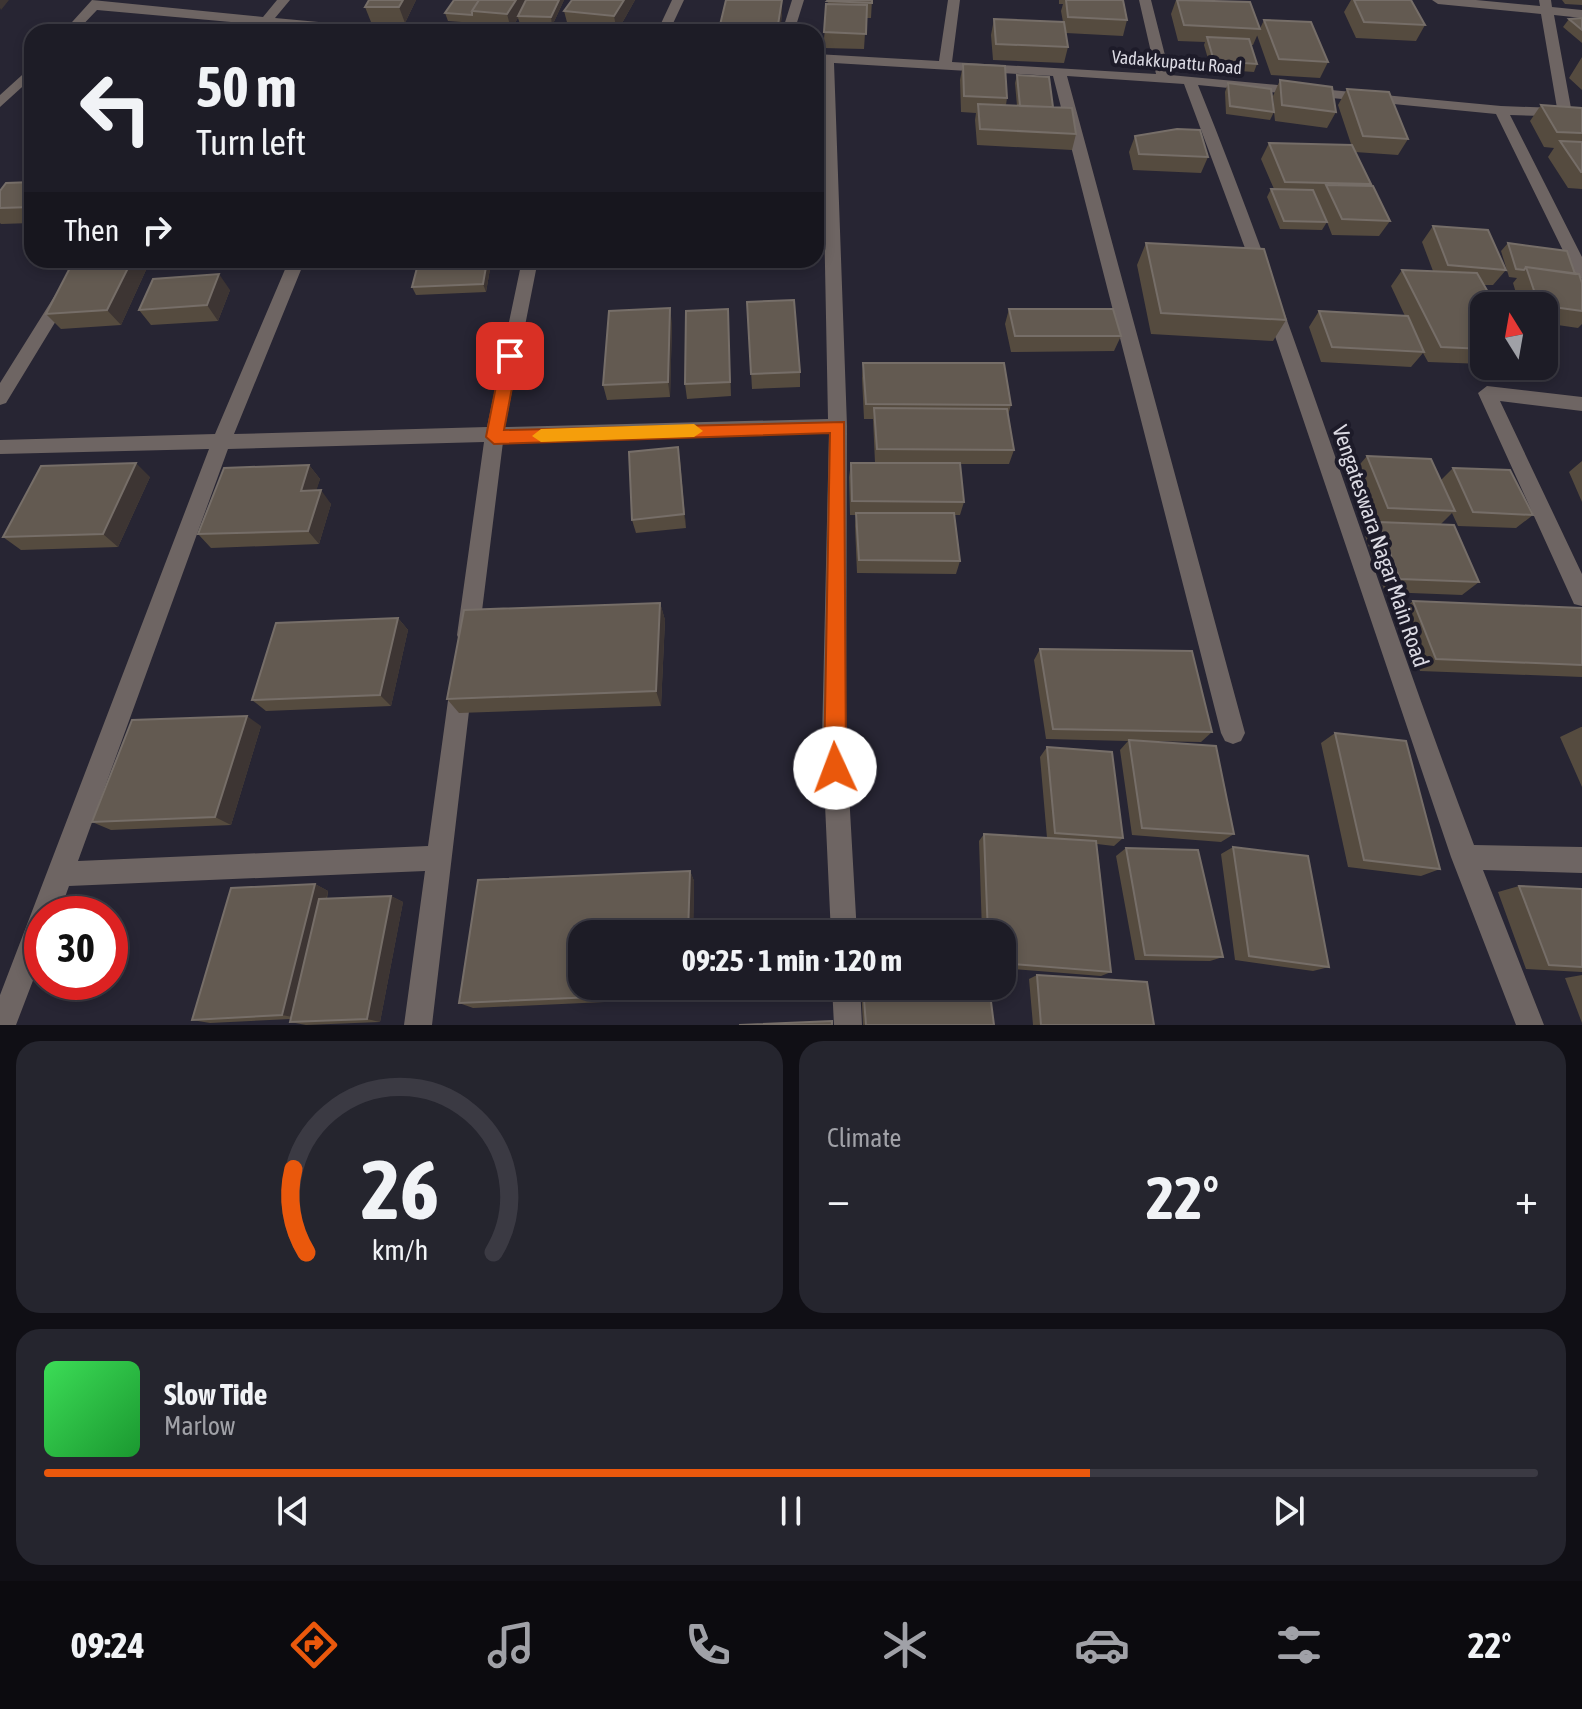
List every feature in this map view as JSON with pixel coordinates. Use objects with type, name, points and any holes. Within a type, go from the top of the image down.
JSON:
[{"type":"street","points":[[268,19],[284,0]]},
{"type":"street","points":[[667,24],[678,0]]},
{"type":"street","points":[[790,24],[798,0]]},
{"type":"street","points":[[945,66],[954,0]]},
{"type":"street","points":[[1145,0],[1164,78]]},
{"type":"street","points":[[1438,0],[1547,5],[1582,14]]},
{"type":"street","points":[[77,24],[97,3],[313,24]]},
{"type":"street","points":[[1547,5],[1565,114]]},
{"type":"street","points":[[230,24],[235,16]]},
{"type":"street","name":"Vadakkupattu Road","points":[[824,58],[1164,78],[1501,110],[1582,113]]},
{"type":"street","points":[[1059,72],[1233,733]]},
{"type":"street","points":[[0,103],[24,78]]},
{"type":"street","name":"Vengateswara Nagar Main Road","points":[[1190,81],[1241,207],[1359,561],[1464,857],[1530,1025]]},
{"type":"street","points":[[1501,110],[1582,273]]},
{"type":"street","points":[[824,123],[838,426],[834,740],[843,920]]},
{"type":"street","points":[[0,398],[80,268]]},
{"type":"street","points":[[53,896],[220,444],[294,268]]},
{"type":"street","points":[[418,1025],[494,437],[528,268]]},
{"type":"street","points":[[1582,404],[1487,393],[1582,597]]},
{"type":"street","points":[[0,447],[220,444],[838,426]]},
{"type":"street","points":[[1464,857],[1582,860]]},
{"type":"street","points":[[61,874],[438,858]]},
{"type":"street","points":[[2,1025],[24,969]]},
{"type":"street","points":[[847,1000],[848,1025]]},
{"type":"building","points":[[369,0],[403,0],[399,7],[365,7]]},
{"type":"building","points":[[454,0],[479,0],[472,15],[445,13]]},
{"type":"building","points":[[479,0],[516,0],[507,14],[472,11]]},
{"type":"building","points":[[526,0],[559,0],[551,17],[518,16]]},
{"type":"building","points":[[572,0],[624,0],[614,16],[564,11]]},
{"type":"building","points":[[726,0],[782,0],[778,24],[720,24]]},
{"type":"building","points":[[872,0],[872,3],[827,1]]},
{"type":"building","points":[[1066,0],[1123,0],[1127,20],[1068,17]]},
{"type":"building","points":[[1177,0],[1250,2],[1260,29],[1184,25]]},
{"type":"building","points":[[1354,0],[1411,0],[1425,25],[1364,22]]},
{"type":"building","points":[[826,4],[867,5],[866,34],[824,32]]},
{"type":"building","points":[[1582,18],[1582,30],[1569,19]]},
{"type":"building","points":[[994,19],[1064,22],[1068,47],[996,44]]},
{"type":"building","points":[[1264,20],[1311,22],[1328,62],[1279,59]]},
{"type":"building","points":[[1207,37],[1249,39],[1257,64],[1214,61]]},
{"type":"building","points":[[963,64],[1005,66],[1007,98],[964,96]]},
{"type":"building","points":[[1017,75],[1049,77],[1053,107],[1020,106]]},
{"type":"building","points":[[1280,80],[1332,87],[1336,112],[1282,105]]},
{"type":"building","points":[[1228,83],[1271,89],[1274,112],[1230,106]]},
{"type":"building","points":[[1347,89],[1389,92],[1408,139],[1363,136]]},
{"type":"building","points":[[978,104],[1072,108],[1076,134],[980,129]]},
{"type":"building","points":[[1541,105],[1582,108],[1582,133],[1557,132]]},
{"type":"building","points":[[1177,129],[1200,130],[1208,157],[1139,154],[1135,136]]},
{"type":"building","points":[[1560,141],[1582,142],[1582,172],[1581,172]]},
{"type":"building","points":[[1269,143],[1352,145],[1371,184],[1285,182]]},
{"type":"building","points":[[24,182],[24,207],[0,208],[0,191],[6,183]]},
{"type":"building","points":[[1326,185],[1373,186],[1390,221],[1342,219]]},
{"type":"building","points":[[1271,189],[1313,190],[1327,222],[1284,221]]},
{"type":"building","points":[[1433,226],[1488,230],[1506,270],[1448,265]]},
{"type":"building","points":[[1146,243],[1264,249],[1286,320],[1161,313]]},
{"type":"building","points":[[1508,243],[1567,251],[1575,274],[1526,267],[1524,270],[1516,269]]},
{"type":"building","points":[[1526,267],[1579,274],[1582,311],[1558,308],[1558,292],[1535,292]]},
{"type":"building","points":[[70,268],[128,268],[107,310],[46,314]]},
{"type":"building","points":[[417,268],[486,268],[483,284],[412,287]]},
{"type":"building","points":[[1402,270],[1477,273],[1488,292],[1470,292],[1470,348],[1441,347]]},
{"type":"building","points":[[219,274],[207,305],[139,310],[153,279]]},
{"type":"building","points":[[794,300],[800,372],[751,374],[747,302]]},
{"type":"building","points":[[670,308],[668,382],[603,385],[609,311]]},
{"type":"building","points":[[728,309],[730,382],[685,384],[686,311]]},
{"type":"building","points":[[1009,309],[1113,309],[1121,336],[1015,336]]},
{"type":"building","points":[[1319,311],[1408,316],[1424,352],[1332,347]]},
{"type":"building","points":[[863,363],[1004,363],[1011,405],[866,404]]},
{"type":"building","points":[[874,408],[1007,409],[1014,450],[877,449]]},
{"type":"building","points":[[678,447],[684,514],[632,520],[629,452]]},
{"type":"building","points":[[1367,456],[1431,459],[1455,511],[1388,508]]},
{"type":"building","points":[[136,463],[103,534],[3,537],[41,466]]},
{"type":"building","points":[[851,463],[960,463],[964,502],[852,501]]},
{"type":"building","points":[[309,465],[301,491],[321,490],[308,531],[198,534],[224,468]]},
{"type":"building","points":[[1453,468],[1510,470],[1533,515],[1473,512]]},
{"type":"building","points":[[856,513],[954,513],[960,561],[859,560]]},
{"type":"building","points":[[1378,522],[1454,525],[1479,582],[1400,579]]},
{"type":"building","points":[[1413,601],[1582,608],[1582,665],[1436,659]]},
{"type":"building","points":[[660,603],[656,691],[447,699],[464,610]]},
{"type":"building","points":[[398,618],[380,695],[252,700],[276,623]]},
{"type":"building","points":[[1040,649],[1192,651],[1212,732],[1053,729]]},
{"type":"building","points":[[247,716],[215,817],[92,822],[132,720]]},
{"type":"building","points":[[1335,733],[1406,741],[1440,869],[1364,860]]},
{"type":"building","points":[[1129,740],[1216,746],[1234,834],[1142,828]]},
{"type":"building","points":[[1047,747],[1112,752],[1123,838],[1055,833]]},
{"type":"building","points":[[984,834],[1096,841],[1111,972],[1016,964],[1016,920],[987,920]]},
{"type":"building","points":[[1233,847],[1308,856],[1329,967],[1249,956]]},
{"type":"building","points":[[1126,848],[1198,850],[1223,957],[1145,955]]},
{"type":"building","points":[[690,871],[688,920],[568,920],[568,998],[459,1003],[478,880]]},
{"type":"building","points":[[315,884],[282,1015],[192,1020],[231,888]]},
{"type":"building","points":[[1519,886],[1582,889],[1582,967],[1549,965]]},
{"type":"building","points":[[391,896],[367,1019],[290,1022],[319,899]]},
{"type":"building","points":[[1037,975],[1147,982],[1154,1025],[1041,1025]]},
{"type":"building","points":[[864,1000],[991,1000],[994,1025],[866,1025]]},
{"type":"building","points":[[832,1021],[832,1025],[739,1025]]},
{"type":"slow traffic","points":[[541,436],[694,431]]},
{"type":"route","points":[[510,356],[494,437],[838,426],[835,768]]}]
